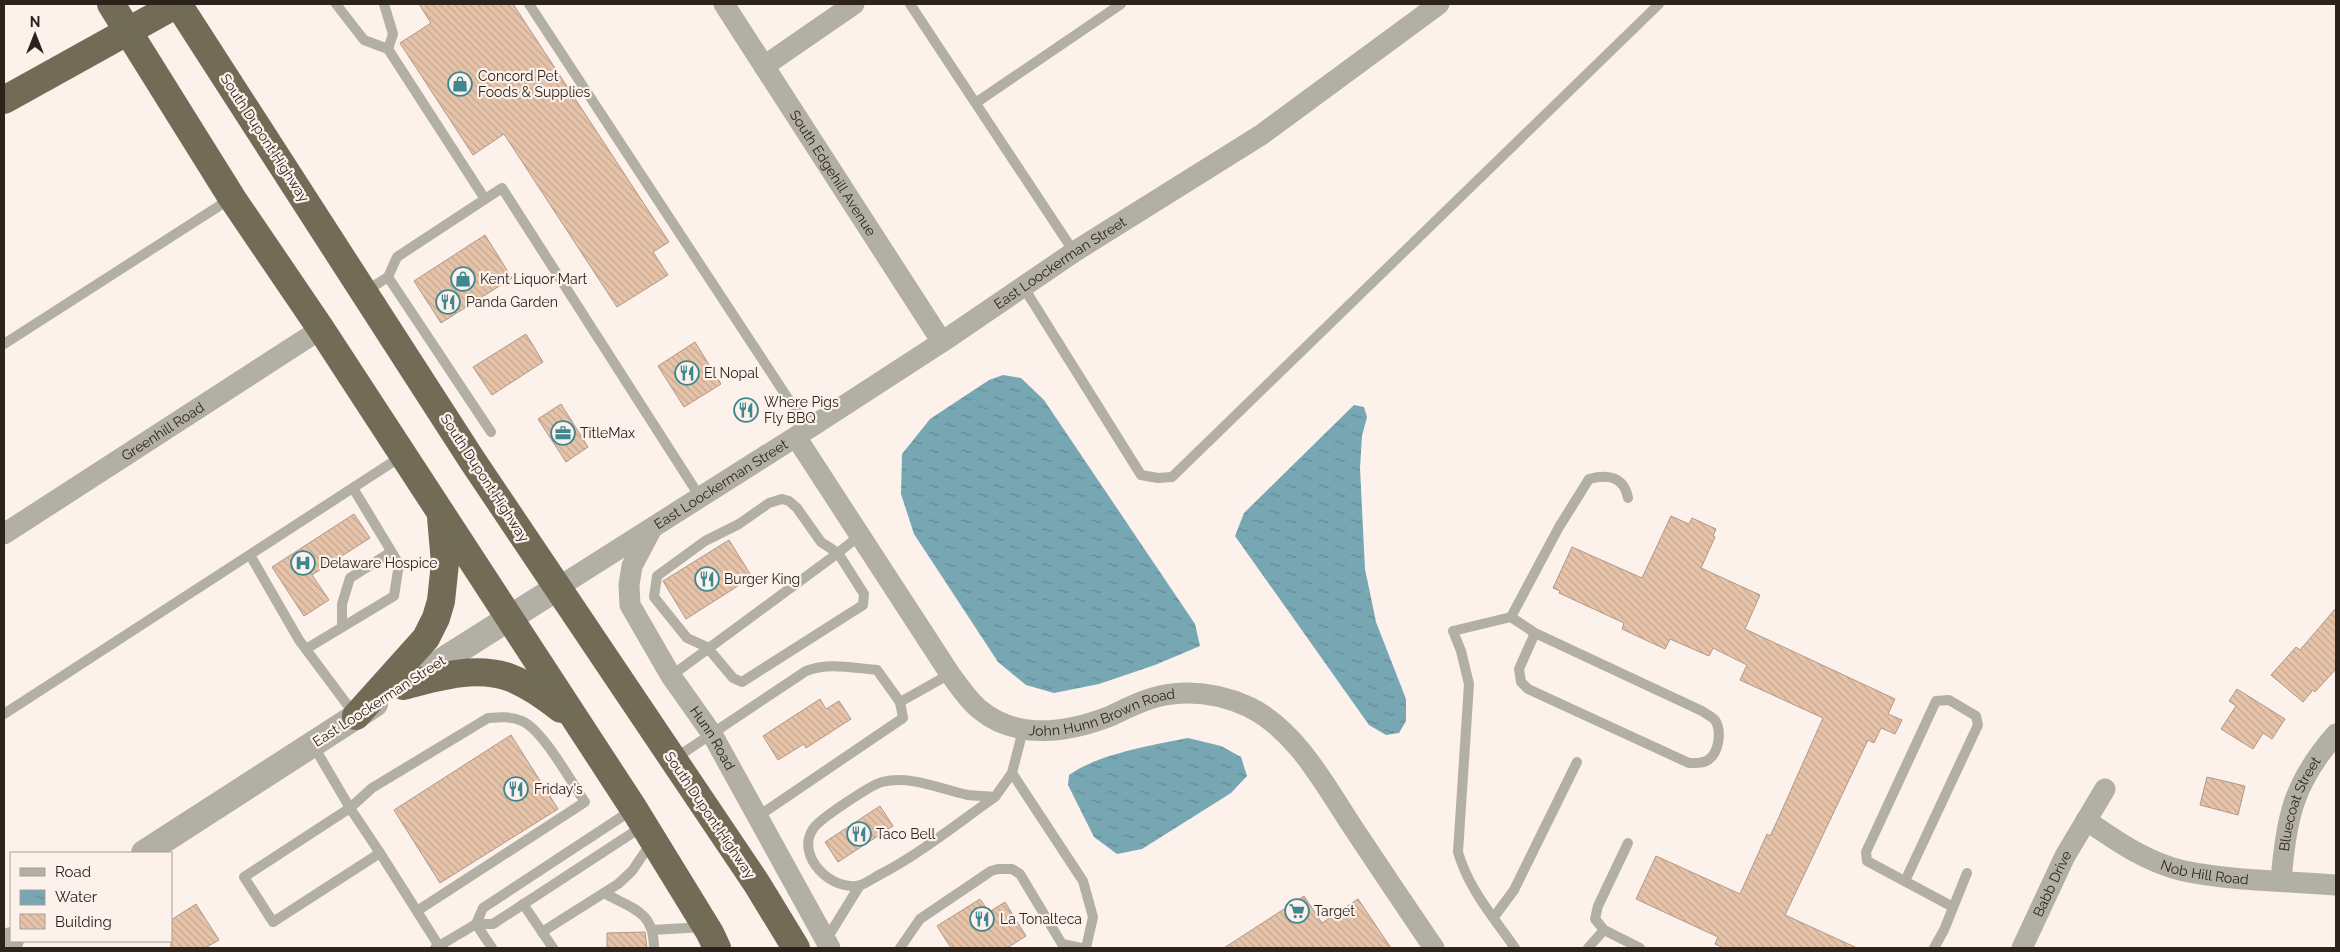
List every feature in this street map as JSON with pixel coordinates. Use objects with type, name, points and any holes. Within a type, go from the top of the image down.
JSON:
[{"type":"highway","points":[[111,4],[232,198],[321,329],[644,825],[713,939]]},
{"type":"highway","points":[[4,100],[178,4]]},
{"type":"highway","name":"South Dupont Highway","points":[[178,4],[557,588],[756,884],[796,948]]},
{"type":"highway","points":[[356,716],[426,638],[436,618],[441,600],[445,563],[440,513]]},
{"type":"highway","points":[[403,686],[436,677],[492,673],[525,684],[573,717]]},
{"type":"street","name":"South Edgehill Avenue","points":[[724,4],[942,342]]},
{"type":"street","points":[[764,66],[854,4]]},
{"type":"street","name":"East Loockerman Street","points":[[146,852],[653,526],[802,433],[1024,288],[1074,252],[1261,135],[1439,4]]},
{"type":"street","name":"Greenhill Road","points":[[4,534],[321,329]]},
{"type":"street","name":"John Hunn Brown Road","points":[[802,433],[860,535],[950,674],[979,709],[998,720],[1023,730],[1048,732],[1069,730],[1170,694],[1196,693],[1223,697],[1249,707],[1268,718],[1305,757],[1434,948]]},
{"type":"street","name":"Hunn Road","points":[[653,526],[632,566],[629,585],[630,605],[671,676],[712,734],[756,817],[828,944]]},
{"type":"street","name":"Bluecoat Street","points":[[2280,881],[2290,810],[2302,782],[2316,759],[2336,734]]},
{"type":"street","name":"Babb Drive","points":[[2022,948],[2044,897],[2086,820],[2105,790]]},
{"type":"street","name":"Nob Hill Road","points":[[2086,820],[2125,847],[2183,871],[2336,885]]},
{"type":"lane","points":[[336,4],[364,40],[388,49],[485,199]]},
{"type":"lane","points":[[384,4],[393,34],[388,49]]},
{"type":"lane","points":[[529,4],[802,433]]},
{"type":"lane","points":[[910,4],[977,102],[1074,252]]},
{"type":"lane","points":[[977,102],[1121,4]]},
{"type":"lane","points":[[1024,288],[1141,475],[1158,478],[1172,477],[1659,4]]},
{"type":"lane","points":[[365,292],[388,276],[397,257],[502,188],[700,497]]},
{"type":"lane","points":[[4,344],[232,198]]},
{"type":"lane","points":[[388,276],[491,432]]},
{"type":"lane","points":[[4,714],[403,456]]},
{"type":"lane","points":[[1511,617],[1563,520],[1588,479],[1602,475],[1614,477],[1626,487],[1628,498]]},
{"type":"lane","points":[[306,649],[394,596],[399,564],[353,488]]},
{"type":"lane","points":[[782,499],[789,500],[821,542],[838,554],[844,560],[864,594],[863,605],[742,682],[733,678],[708,647],[687,638],[654,597],[657,576],[705,541],[739,524],[769,503],[782,499]]},
{"type":"lane","points":[[671,676],[708,647],[838,554],[860,535]]},
{"type":"lane","points":[[342,627],[342,604],[350,578],[391,552]]},
{"type":"lane","points":[[250,555],[306,649],[356,716]]},
{"type":"lane","points":[[1514,948],[1463,870],[1458,852],[1469,684],[1461,651],[1453,631],[1511,617],[1535,633],[1702,711],[1714,720],[1719,732],[1717,748],[1710,760],[1700,763],[1689,763],[1528,688],[1521,682],[1519,669],[1535,633]]},
{"type":"lane","points":[[673,760],[806,671],[816,667],[830,666],[877,670],[900,702],[903,718],[756,817]]},
{"type":"lane","points":[[900,702],[950,674]]},
{"type":"lane","points":[[1905,881],[1978,725],[1976,716],[1949,700],[1936,700],[1866,852],[1866,861],[1954,907]]},
{"type":"lane","points":[[380,853],[272,922],[244,878],[350,808],[372,788],[488,718],[506,717],[522,720],[535,728],[585,802],[417,911]]},
{"type":"lane","points":[[995,797],[968,795],[916,781],[882,782],[844,804],[813,829],[809,846],[811,858],[826,876],[839,884],[860,885],[898,866],[995,797],[1012,773],[1023,730]]},
{"type":"lane","points":[[312,744],[350,808],[417,911],[437,947],[476,924],[493,924],[644,825]]},
{"type":"lane","points":[[1494,917],[1514,890],[1577,762]]},
{"type":"lane","points":[[1012,773],[1082,881],[1093,917],[1086,948]]},
{"type":"lane","points":[[542,932],[604,893],[632,871],[644,825]]},
{"type":"lane","points":[[476,924],[482,908],[644,825]]},
{"type":"lane","points":[[1628,843],[1598,906],[1595,919],[1604,930],[1635,947]]},
{"type":"lane","points":[[900,948],[920,919],[991,871],[1006,868],[1016,870],[1020,874],[1058,946],[1082,948]]},
{"type":"lane","points":[[1934,948],[1954,907],[1967,873]]},
{"type":"lane","points":[[828,944],[860,885]]},
{"type":"lane","points":[[604,893],[642,913],[651,924],[654,948]]},
{"type":"lane","points":[[523,904],[553,948]]},
{"type":"lane","points":[[476,924],[492,948]]},
{"type":"lane","points":[[652,930],[713,939]]},
{"type":"lane","points":[[1588,948],[1604,930]]},
{"type":"water","points":[[1003,375],[1021,378],[1044,400],[1195,624],[1200,646],[1155,665],[1099,684],[1054,693],[1026,685],[998,662],[914,534],[901,494],[902,454],[930,419],[989,380]]},
{"type":"water","points":[[1354,405],[1364,407],[1367,417],[1362,436],[1360,468],[1365,569],[1376,622],[1406,699],[1406,721],[1399,733],[1386,735],[1369,725],[1235,536],[1244,513]]},
{"type":"water","points":[[1188,738],[1221,746],[1241,757],[1247,776],[1231,793],[1142,849],[1117,854],[1094,837],[1068,785],[1069,775],[1095,761],[1110,756]]},
{"type":"building","points":[[419,4],[513,4],[669,242],[653,252],[668,275],[617,307],[504,134],[473,155],[400,43],[431,23]]},
{"type":"building","name":"Kent Liquor Mart","points":[[485,235],[512,278],[441,323],[414,281]]},
{"type":"building","points":[[526,334],[543,362],[492,395],[473,367]]},
{"type":"building","points":[[695,342],[721,384],[684,407],[658,366]]},
{"type":"building","name":"TitleMax","points":[[561,404],[588,447],[566,462],[538,419]]},
{"type":"building","points":[[354,514],[370,538],[312,575],[329,600],[304,616],[272,567]]},
{"type":"building","points":[[1671,516],[1689,524],[1692,518],[1716,529],[1713,536],[1715,537],[1701,568],[1760,595],[1745,629],[1895,699],[1888,714],[1902,720],[1895,734],[1881,728],[1874,743],[1868,740],[1785,915],[1857,948],[1724,948],[1715,944],[1718,937],[1636,899],[1656,856],[1740,894],[1767,834],[1770,836],[1779,817],[1823,718],[1740,680],[1747,665],[1713,648],[1709,656],[1670,639],[1665,649],[1622,629],[1624,623],[1559,593],[1560,591],[1553,588],[1572,547],[1642,578]]},
{"type":"building","name":"Burger King","points":[[729,540],[752,577],[686,619],[663,581]]},
{"type":"building","points":[[2336,608],[2336,669],[2303,702],[2271,675],[2296,647],[2300,650]]},
{"type":"building","points":[[2237,689],[2285,719],[2272,739],[2263,733],[2253,749],[2221,729],[2236,706],[2229,701]]},
{"type":"building","points":[[820,699],[826,709],[839,701],[851,719],[806,748],[804,744],[778,760],[763,736]]},
{"type":"building","points":[[511,735],[558,809],[440,883],[394,810]]},
{"type":"building","points":[[2207,777],[2245,786],[2238,815],[2200,805]]},
{"type":"building","name":"Taco Bell","points":[[880,806],[893,826],[838,862],[825,842]]},
{"type":"building","name":"Target","points":[[1304,896],[1322,923],[1358,899],[1391,948],[1224,948]]},
{"type":"building","name":"La Tonalteca","points":[[980,899],[989,912],[1005,902],[1026,936],[1007,948],[951,948],[937,926]]},
{"type":"building","points":[[196,904],[219,940],[205,948],[171,948],[172,919]]},
{"type":"building","points":[[645,932],[647,948],[607,948],[607,933]]},
{"type":"place","name":"Concord Pet Foods & Supplies","points":[[460,84]]},
{"type":"place","name":"Kent Liquor Mart","points":[[463,279]]},
{"type":"place","name":"Panda Garden","points":[[448,302]]},
{"type":"place","name":"El Nopal","points":[[687,373]]},
{"type":"place","name":"Where Pigs Fly BBQ","points":[[746,410]]},
{"type":"place","name":"TitleMax","points":[[563,433]]},
{"type":"place","name":"Delaware Hospice","points":[[303,563]]},
{"type":"place","name":"Burger King","points":[[707,579]]},
{"type":"place","name":"Friday's","points":[[516,789]]},
{"type":"place","name":"Taco Bell","points":[[859,834]]},
{"type":"place","name":"Target","points":[[1297,911]]},
{"type":"place","name":"La Tonalteca","points":[[982,919]]}]
